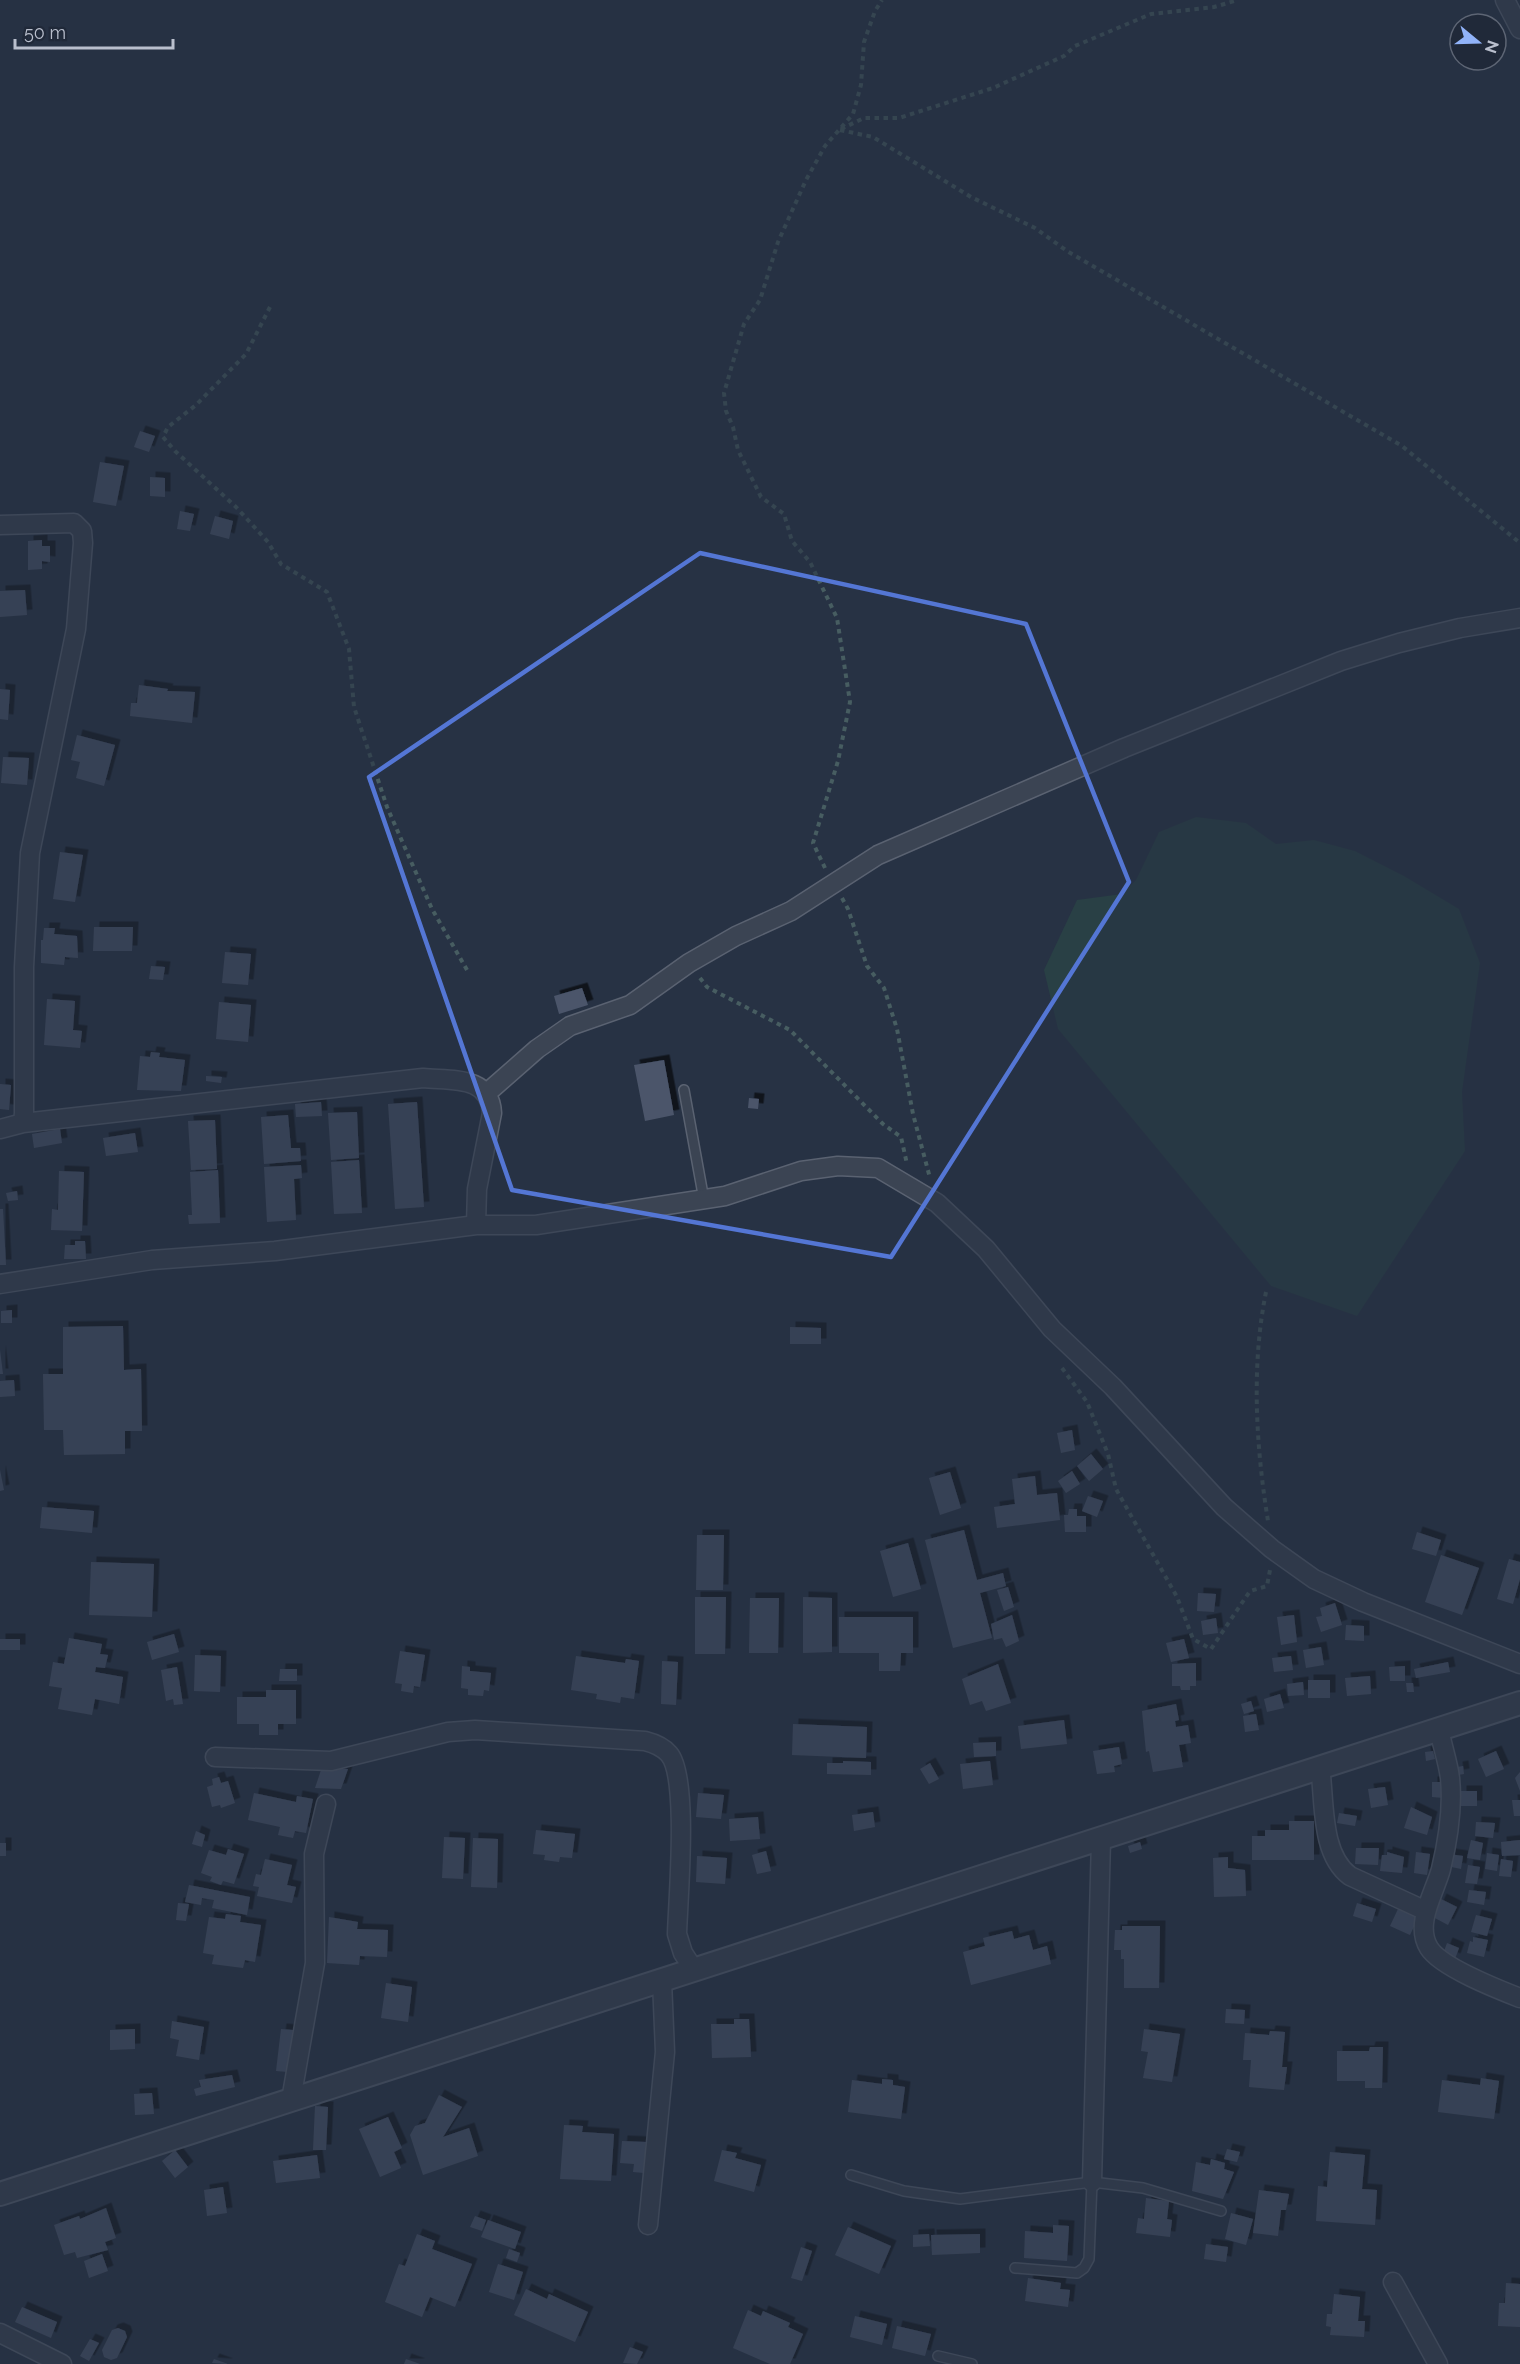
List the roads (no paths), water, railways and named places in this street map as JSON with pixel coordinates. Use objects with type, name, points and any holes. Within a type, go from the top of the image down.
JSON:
[{"type":"street","points":[[1505,0],[1520,29]]},
{"type":"street","points":[[0,525],[74,524],[82,531],[83,543],[76,630],[30,853],[24,967],[26,1051],[22,1123]]},
{"type":"street","points":[[488,1092],[537,1049],[570,1026],[630,1005],[689,963],[736,936],[791,911],[878,855],[1124,748],[1341,661],[1450,630],[1520,618]]},
{"type":"street","points":[[0,1129],[22,1123],[423,1078],[469,1083],[480,1086],[488,1092],[492,1113],[477,1189],[476,1225]]},
{"type":"street","points":[[0,1284],[152,1260],[275,1251],[476,1225],[536,1225],[704,1200],[736,1193],[801,1171],[838,1166],[878,1168],[937,1203],[986,1249],[1021,1294],[1060,1337],[1113,1387],[1224,1507],[1272,1549],[1314,1579],[1363,1602],[1520,1664]]},
{"type":"street","points":[[0,2194],[1520,1703]]},
{"type":"street","points":[[1439,1729],[1450,1779],[1449,1825],[1440,1870],[1426,1911],[1424,1928],[1428,1946],[1439,1959],[1520,1998]]},
{"type":"street","points":[[215,1757],[332,1761],[447,1732],[475,1730],[645,1741],[654,1744],[669,1754],[674,1762],[680,1796],[677,1934],[683,1953],[694,1970]]},
{"type":"street","points":[[1320,1767],[1330,1845],[1340,1869],[1350,1876],[1426,1911]]},
{"type":"street","points":[[291,2100],[315,1963],[314,1854],[326,1804]]},
{"type":"street","points":[[1092,2182],[1101,1839]]},
{"type":"street","points":[[648,2225],[665,2052],[662,1981]]},
{"type":"street","points":[[1393,2282],[1438,2364]]},
{"type":"street","points":[[0,2333],[62,2364]]},
{"type":"lane","points":[[684,1090],[704,1200]]},
{"type":"lane","points":[[851,2175],[904,2191],[960,2199],[1092,2182],[1143,2188],[1221,2211]]},
{"type":"lane","points":[[1015,2268],[1077,2273],[1084,2268],[1089,2259],[1092,2182]]},
{"type":"lane","points":[[938,2356],[972,2364]]}]
